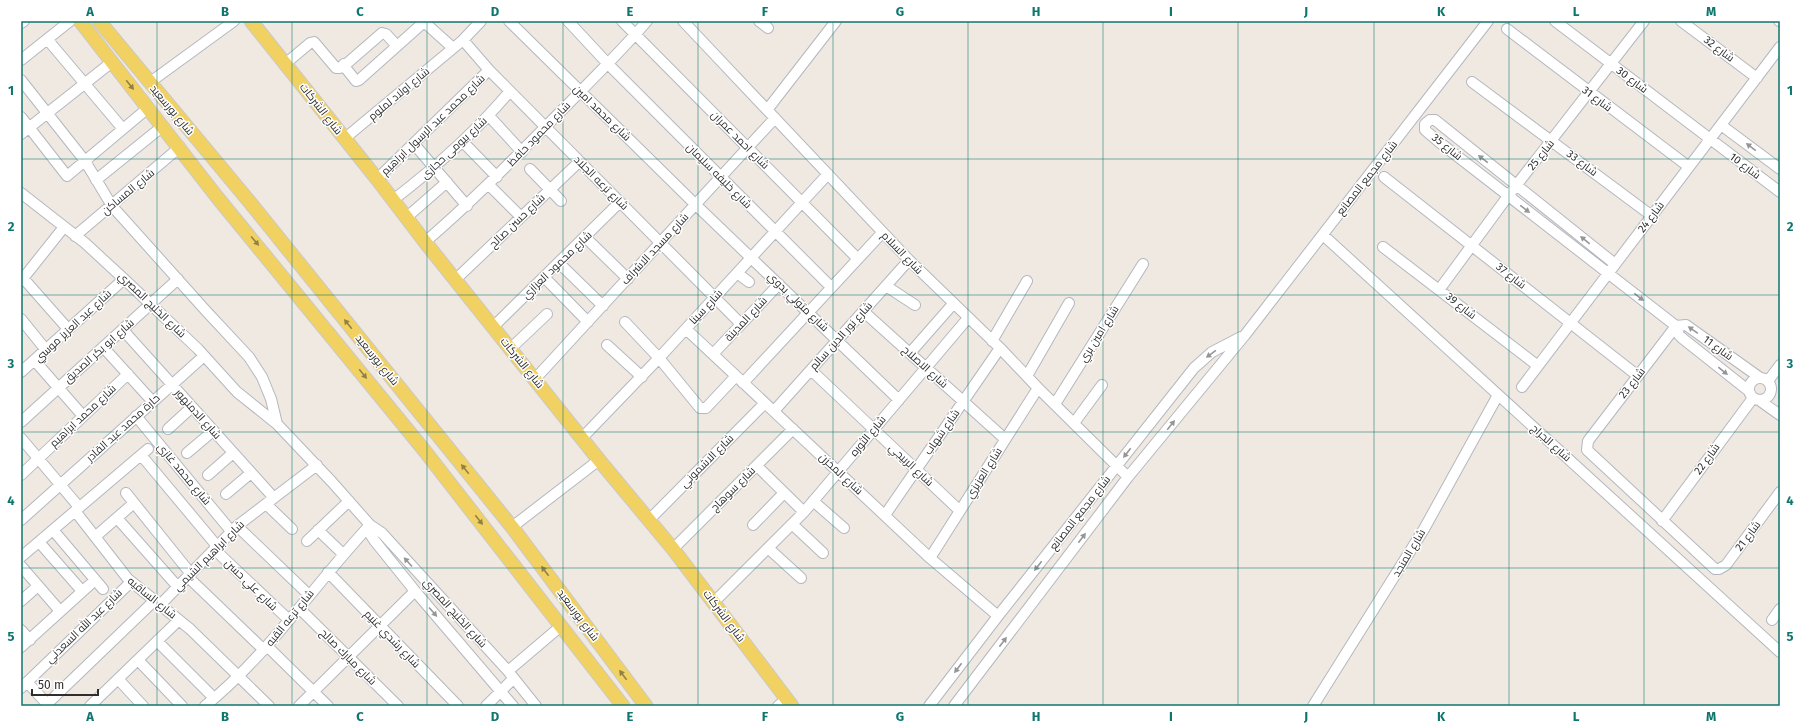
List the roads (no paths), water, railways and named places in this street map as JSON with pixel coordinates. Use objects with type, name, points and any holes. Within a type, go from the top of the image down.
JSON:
[{"type":"main road","name":"شارع بورسعيد","points":[[80,21],[180,147],[217,197],[424,450],[623,706]]},
{"type":"main road","name":"شارع بورسعيد","points":[[99,21],[149,83],[248,200],[512,527],[646,706]]},
{"type":"main road","name":"شارع الشركات","points":[[251,21],[510,349],[599,460],[650,519],[714,602],[785,704]]},
{"type":"main road","points":[[217,197],[225,192],[230,179]]},
{"type":"main road","points":[[235,218],[238,210],[248,200]]},
{"type":"street","points":[[21,60],[70,21]]},
{"type":"street","points":[[149,83],[234,21]]},
{"type":"street","name":"شارع اولاد لملوم","points":[[344,139],[463,40],[480,21]]},
{"type":"street","name":"شارع محمد امين","points":[[509,21],[696,204]]},
{"type":"street","name":"شارع خليفه سليمان","points":[[568,21],[608,64],[831,287]]},
{"type":"street","name":"شارع احمد عمران","points":[[622,21],[858,258]]},
{"type":"street","name":"شارع محمود حافظ","points":[[425,242],[467,206],[493,181],[636,35],[647,21]]},
{"type":"street","name":"شارع السلام","points":[[683,21],[909,260],[992,340],[1128,477]]},
{"type":"street","points":[[759,21],[768,28]]},
{"type":"street","points":[[767,110],[836,21]]},
{"type":"street","name":"شارع مجمع المصانع","points":[[954,706],[1128,477],[1245,335],[1488,21]]},
{"type":"street","name":"شارع 30","points":[[1555,21],[1710,140]]},
{"type":"street","name":"شارع 25","points":[[1439,290],[1517,184],[1644,21]]},
{"type":"street","name":"شارع 32","points":[[1681,21],[1757,78]]},
{"type":"street","points":[[344,64],[358,81],[424,22],[453,48]]},
{"type":"street","name":"شارع 31","points":[[1507,29],[1589,93],[1689,167]]},
{"type":"street","points":[[285,64],[310,43],[314,42],[336,68],[340,68],[382,33],[386,34],[397,46]]},
{"type":"street","points":[[47,39],[123,129]]},
{"type":"street","name":"شارع ترعه الجلاد","points":[[463,40],[489,70],[579,162],[741,324]]},
{"type":"street","name":"شارع 24","points":[[1522,387],[1780,47]]},
{"type":"street","points":[[25,131],[112,62]]},
{"type":"street","name":"شارع محمد عبد الرسول ابراهيم","points":[[377,179],[489,70]]},
{"type":"street","points":[[21,80],[85,161],[112,206],[249,356],[262,377],[271,399],[277,424]]},
{"type":"street","name":"شارع 33","points":[[1472,82],[1552,140],[1652,216]]},
{"type":"street","name":"شارع بيومى حجازى","points":[[393,200],[435,168],[463,142],[489,116],[510,91]]},
{"type":"street","points":[[21,118],[25,131],[67,176],[148,108]]},
{"type":"street","points":[[489,116],[522,152]]},
{"type":"street","name":"شارع مسجد الاشراف","points":[[535,379],[775,118]]},
{"type":"street","name":"شارع 35","points":[[1608,274],[1429,133],[1424,127],[1427,121],[1433,119],[1435,120],[1517,184],[1615,264]]},
{"type":"street","name":"شارع 10","points":[[1721,125],[1780,169]]},
{"type":"street","points":[[96,180],[163,126]]},
{"type":"street","name":"شارع 10","points":[[1710,140],[1780,192]]},
{"type":"street","points":[[463,142],[521,217]]},
{"type":"street","points":[[414,144],[467,206]]},
{"type":"street","name":"شارع المساكن","points":[[75,236],[180,147]]},
{"type":"street","name":"شارع حسن صالح","points":[[455,280],[579,162]]},
{"type":"street","points":[[530,169],[561,201]]},
{"type":"street","name":"شارع سينا","points":[[582,438],[642,377],[828,174]]},
{"type":"street","name":"شارع 37","points":[[1384,177],[1638,376]]},
{"type":"street","points":[[407,217],[447,182]]},
{"type":"street","name":"شارع الخليج المصري","points":[[21,193],[75,236],[124,279],[204,356],[237,392],[277,424],[317,465],[370,525],[382,533],[511,675],[536,706]]},
{"type":"street","name":"شارع محمود العزازي","points":[[493,327],[620,202]]},
{"type":"street","name":"شارع متولي بدوي","points":[[696,204],[899,400]]},
{"type":"street","points":[[64,227],[22,279],[68,329]]},
{"type":"street","points":[[626,322],[659,358],[697,405],[703,409],[739,379],[808,312],[882,232]]},
{"type":"street","name":"شارع الجراج","points":[[1323,235],[1780,652]]},
{"type":"street","points":[[585,237],[628,279]]},
{"type":"street","name":"شارع 39","points":[[1383,247],[1538,366]]},
{"type":"street","name":"شارع نور الدين سالم","points":[[774,411],[909,260]]},
{"type":"street","points":[[559,263],[603,306]]},
{"type":"street","name":"شارع امين بري","points":[[1055,404],[1143,264]]},
{"type":"street","points":[[737,273],[749,282]]},
{"type":"street","name":"شارع 11","points":[[1608,274],[1676,326],[1679,335],[1682,338],[1753,396],[1780,415]]},
{"type":"street","points":[[544,277],[588,322]]},
{"type":"street","name":"شارع عبد العزيز موسي","points":[[22,369],[35,361],[52,343],[124,279]]},
{"type":"street","name":"شارع ابو بكر الصديق","points":[[21,422],[178,279]]},
{"type":"street","points":[[992,340],[1027,281]]},
{"type":"street","name":"شارع المدينة","points":[[713,354],[779,284]]},
{"type":"street","points":[[886,286],[915,305]]},
{"type":"street","points":[[1027,376],[1069,303]]},
{"type":"street","points":[[910,353],[953,304]]},
{"type":"street","name":"شارع الاصلاح","points":[[863,311],[1005,439]]},
{"type":"street","points":[[510,349],[547,314]]},
{"type":"street","name":"شارع الثوره","points":[[714,602],[804,512],[968,318]]},
{"type":"street","points":[[21,319],[46,350]]},
{"type":"street","name":"شارع 11","points":[[1676,326],[1686,325],[1766,382],[1780,394]]},
{"type":"street","name":"شارع 23","points":[[1662,521],[1589,452],[1586,446],[1588,441],[1676,326]]},
{"type":"street","name":"شارع المخزن","points":[[686,329],[930,558],[998,616]]},
{"type":"street","name":"شارع الدمنهور","points":[[122,330],[251,473],[270,501],[292,529]]},
{"type":"street","name":"شارع مجمع المصانع","points":[[930,706],[998,616],[1194,368],[1217,349],[1245,335]]},
{"type":"street","points":[[607,345],[642,377]]},
{"type":"street","points":[[103,348],[153,402]]},
{"type":"street","name":"شارع شهاب","points":[[885,515],[1000,348]]},
{"type":"street","name":"حارة محمد عبد القادر","points":[[21,520],[204,356]]},
{"type":"street","points":[[35,361],[83,416]]},
{"type":"street","points":[[1766,382],[1780,364]]},
{"type":"street","name":"شارع الربيجي","points":[[811,370],[960,511]]},
{"type":"street","name":"شارع محمد ابراهيم","points":[[21,475],[128,374]]},
{"type":"street","points":[[1752,380],[1766,382],[1769,395],[1753,396],[1752,380]]},
{"type":"street","points":[[1074,423],[1102,385]]},
{"type":"street","name":"شارع العزيزي","points":[[930,558],[1038,388]]},
{"type":"street","name":"شارع المنجد","points":[[1313,706],[1424,529],[1498,395]]},
{"type":"street","name":"شارع 22","points":[[1662,521],[1753,396]]},
{"type":"street","name":"شارع الاشموني","points":[[650,519],[765,404]]},
{"type":"street","points":[[168,429],[192,407]]},
{"type":"street","name":"شارع محمد غازي","points":[[136,416],[234,529],[309,595]]},
{"type":"street","name":"شارع سوهاج","points":[[673,549],[793,429]]},
{"type":"street","points":[[187,454],[213,431]]},
{"type":"street","name":"شارع الساقيه","points":[[21,439],[60,485],[131,582],[179,620],[269,706]]},
{"type":"street","name":"شارع علي حسن","points":[[77,509],[145,452],[216,548],[289,620]]},
{"type":"street","points":[[208,475],[233,453]]},
{"type":"street","points":[[512,527],[599,460]]},
{"type":"street","name":"شارع ابراهيم الشيمي","points":[[48,705],[157,603],[190,576],[234,529],[317,465]]},
{"type":"street","points":[[757,466],[804,512]]},
{"type":"street","points":[[226,494],[251,473]]},
{"type":"street","name":"شارع 21","points":[[1662,521],[1711,566],[1719,569],[1726,565],[1780,492]]},
{"type":"street","points":[[126,493],[190,576],[328,706]]},
{"type":"street","points":[[753,525],[784,493]]},
{"type":"street","points":[[307,541],[349,501]]},
{"type":"street","points":[[813,501],[844,528]]},
{"type":"street","points":[[96,536],[134,503]]},
{"type":"street","points":[[60,611],[38,586],[22,558],[77,509]]},
{"type":"street","points":[[117,518],[178,587]]},
{"type":"street","points":[[792,524],[823,553]]},
{"type":"street","name":"شارع الخليج المصري","points":[[370,525],[370,534],[374,540],[415,591],[513,706]]},
{"type":"street","name":"شارع ترعه القبه","points":[[205,706],[239,676],[266,648],[343,554],[370,525]]},
{"type":"street","points":[[53,530],[103,589]]},
{"type":"street","points":[[318,530],[343,554]]},
{"type":"street","points":[[39,542],[82,591]]},
{"type":"street","points":[[768,548],[801,578]]},
{"type":"street","name":"شارع رشدي غنيم","points":[[328,572],[458,706]]},
{"type":"street","points":[[21,647],[95,580]]},
{"type":"street","name":"شارع عبد الله السعدني","points":[[24,685],[131,582]]},
{"type":"street","points":[[21,601],[38,586]]},
{"type":"street","points":[[300,706],[415,591]]},
{"type":"street","name":"شارع مبارك صالح","points":[[298,608],[398,706]]},
{"type":"street","points":[[1772,620],[1780,609]]},
{"type":"street","points":[[90,706],[179,620]]},
{"type":"street","points":[[486,706],[501,691],[511,675],[562,626]]},
{"type":"street","points":[[21,630],[30,640]]},
{"type":"street","points":[[157,641],[214,698]]},
{"type":"street","points":[[138,660],[182,706]]},
{"type":"street","points":[[118,679],[143,706]]},
{"type":"street","points":[[24,685],[48,705]]}]
